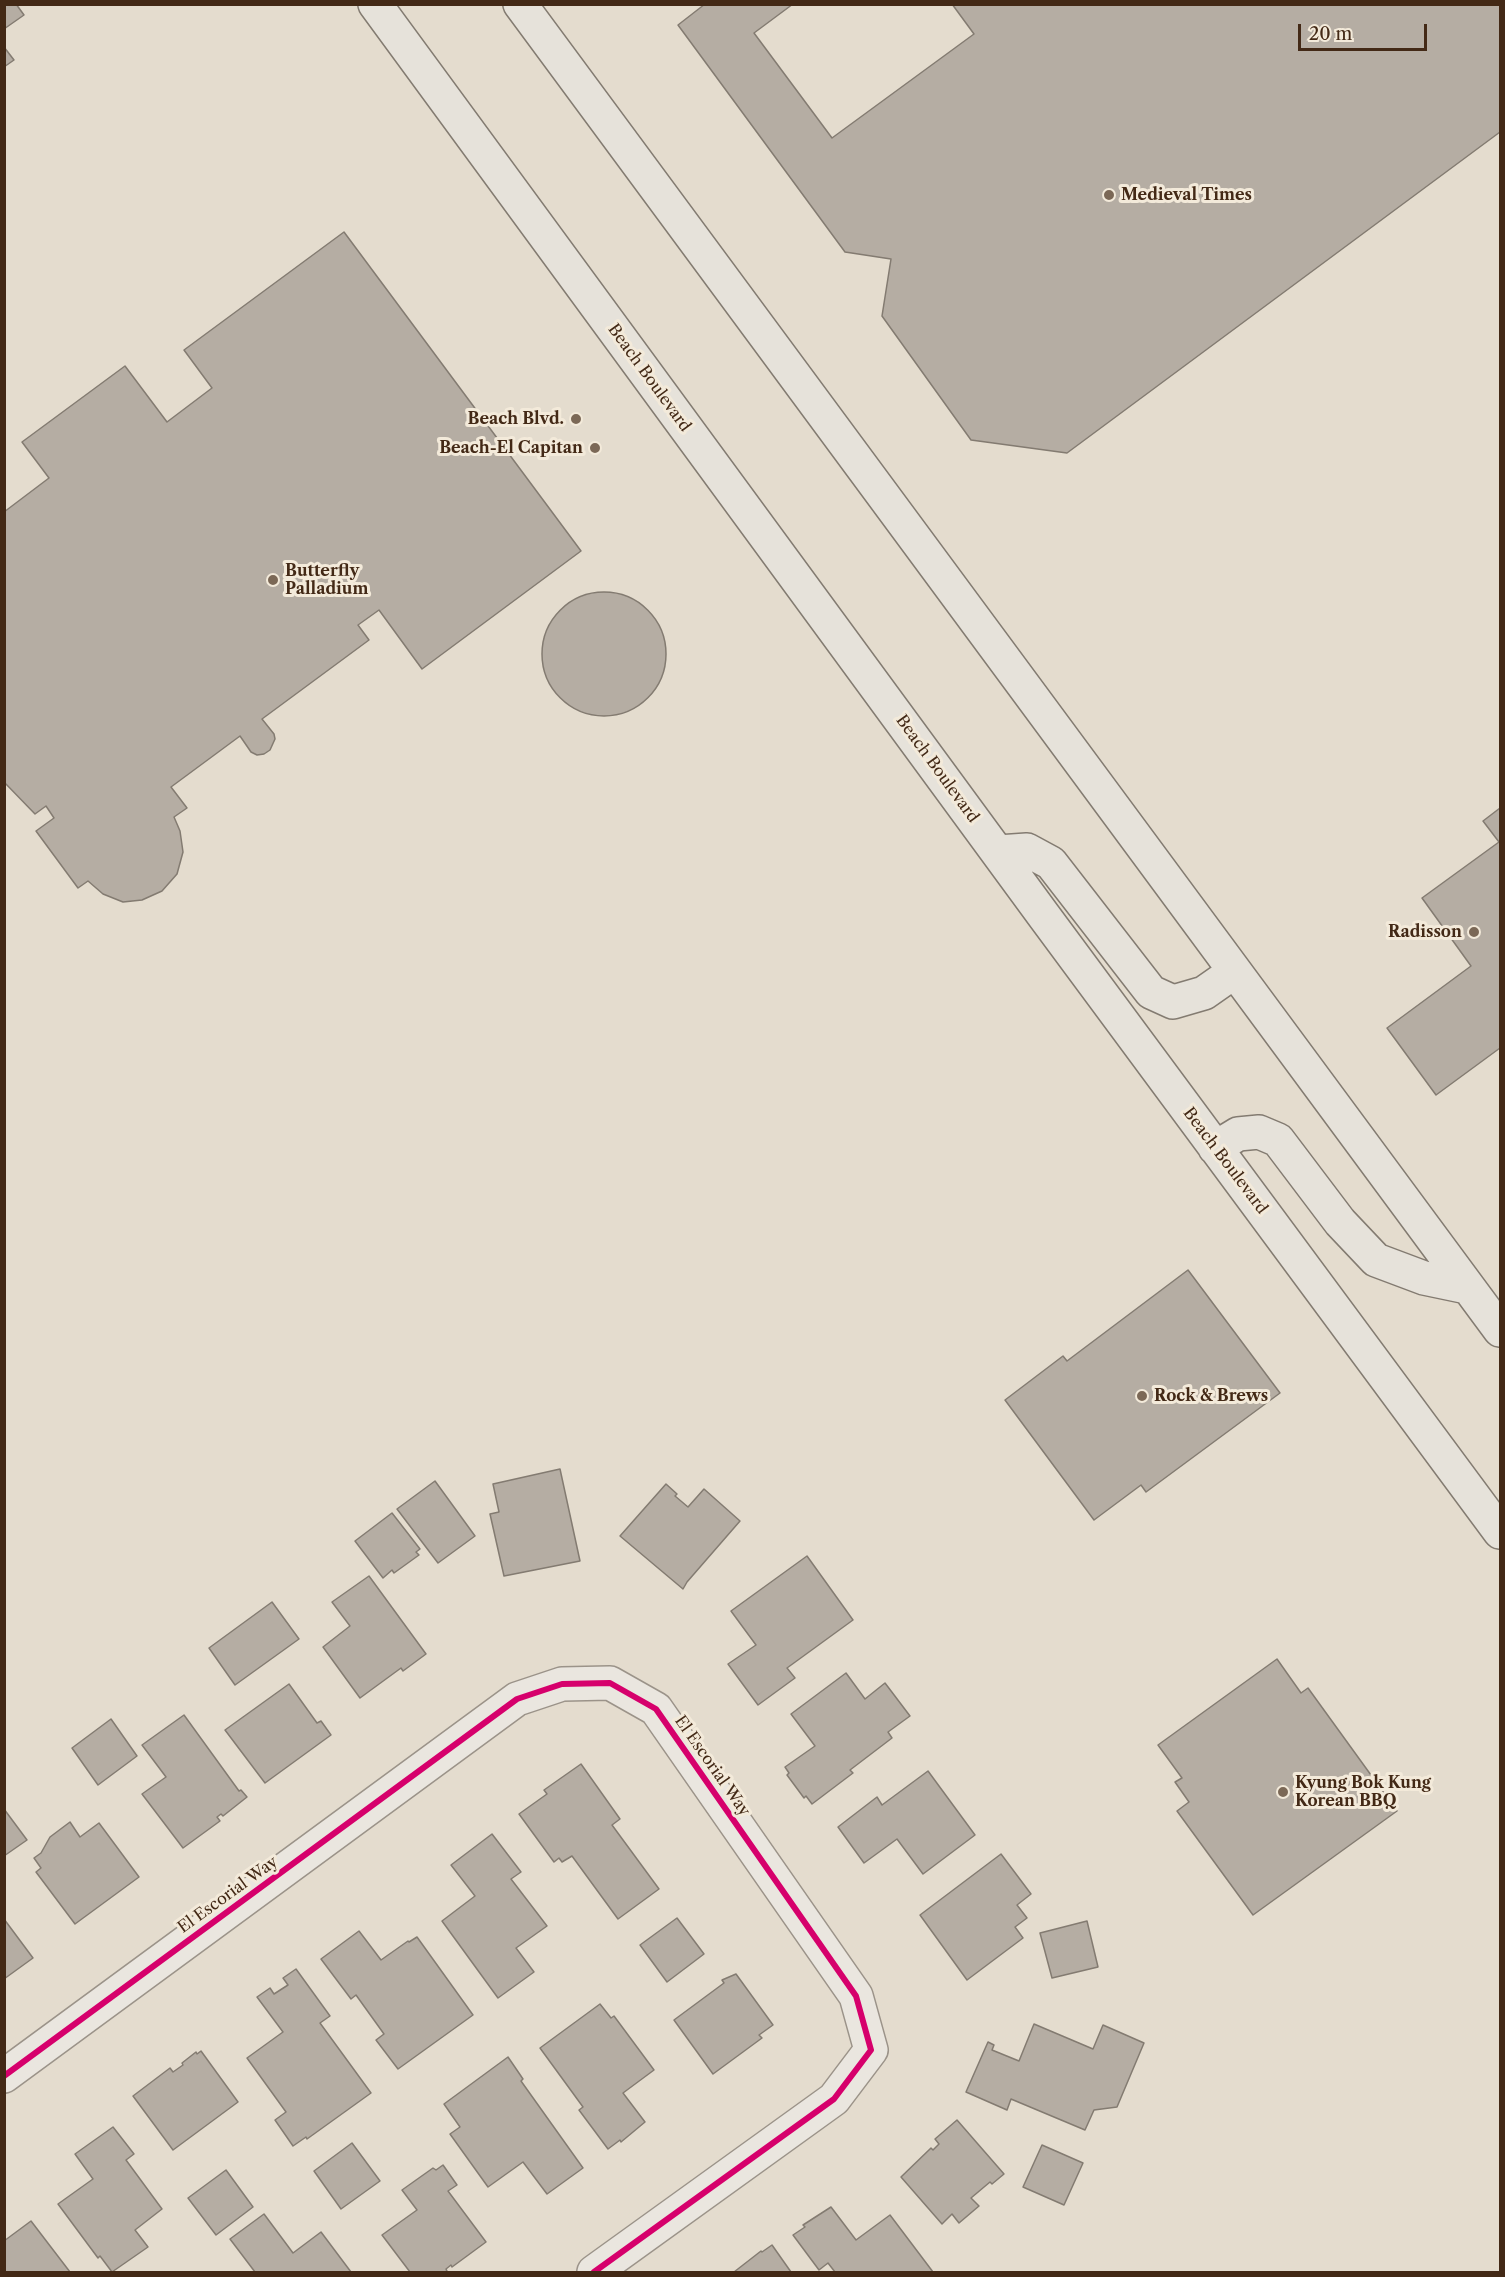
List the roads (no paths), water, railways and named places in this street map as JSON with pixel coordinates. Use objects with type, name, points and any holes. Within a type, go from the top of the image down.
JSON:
[{"type":"main road","name":"Beach Boulevard","points":[[375,4],[1215,1148],[1500,1532]]},
{"type":"main road","points":[[520,4],[1500,1330]]},
{"type":"main road","points":[[998,852],[1027,850],[1051,863],[1151,992],[1173,1002],[1204,993],[1234,972]]},
{"type":"main road","points":[[1215,1148],[1238,1134],[1259,1132],[1278,1140],[1340,1222],[1376,1260],[1424,1278],[1467,1287]]},
{"type":"street","name":"El Escorial Way","points":[[4,2076],[517,1699],[562,1684],[610,1683],[656,1709],[856,1996],[871,2050],[834,2099],[594,2272]]},
{"type":"place","name":"Medieval Times","points":[[1109,195]]},
{"type":"place","name":"Beach Blvd.","points":[[576,419]]},
{"type":"place","name":"Beach-El Capitan","points":[[595,448]]},
{"type":"place","name":"Butterfly Palladium","points":[[273,580]]},
{"type":"place","name":"Radisson","points":[[1474,932]]},
{"type":"place","name":"Rock & Brews","points":[[1142,1396]]},
{"type":"place","name":"Kyung Bok Kung Korean BBQ","points":[[1283,1792]]}]
